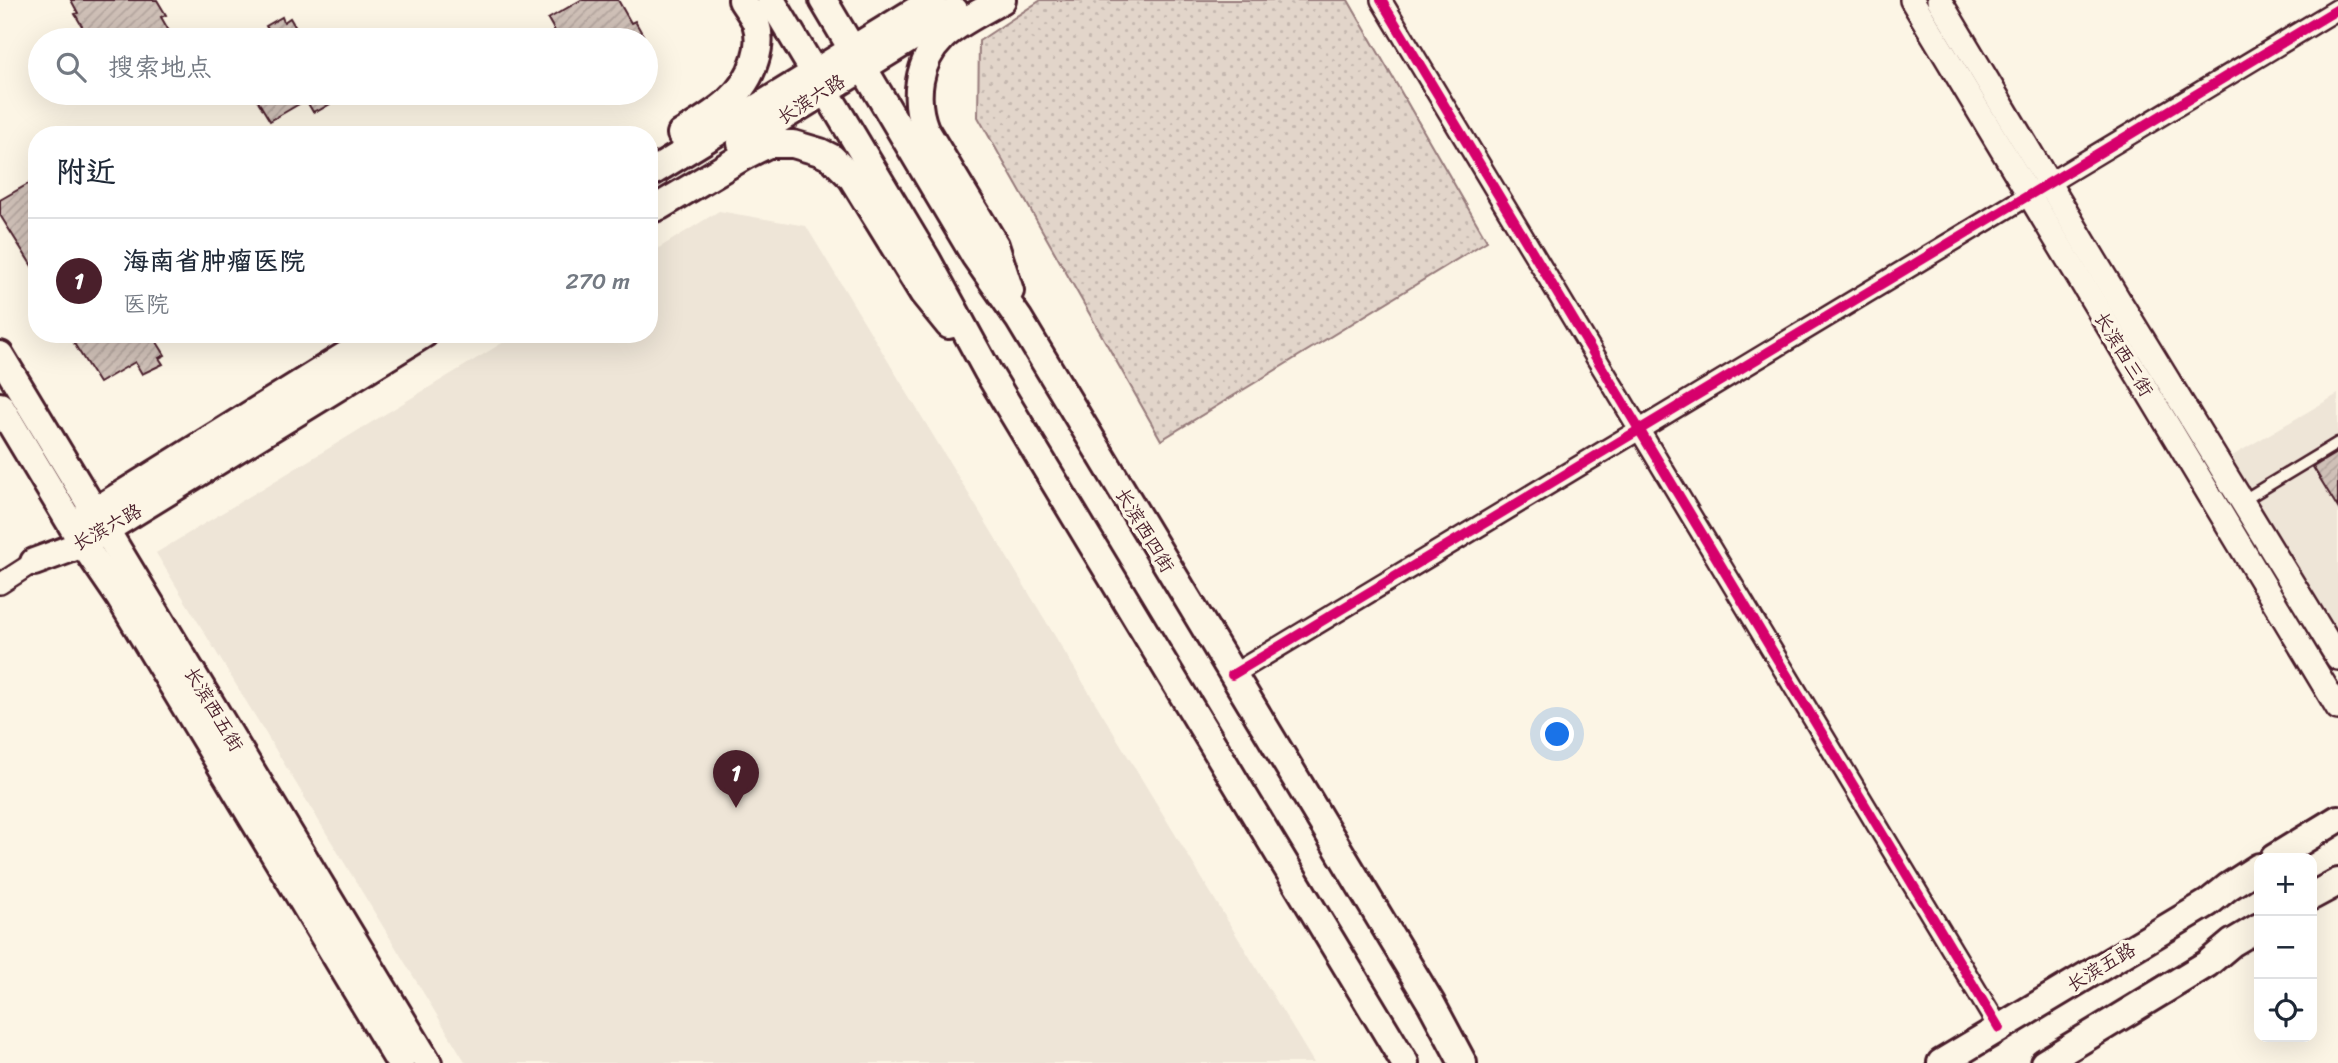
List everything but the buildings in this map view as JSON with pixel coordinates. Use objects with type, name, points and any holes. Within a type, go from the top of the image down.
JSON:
[{"type":"main road","points":[[658,148],[717,112],[745,85],[755,62],[759,38],[755,22],[742,0]]},
{"type":"main road","points":[[771,0],[933,271],[988,372],[1405,1063]]},
{"type":"main road","name":"长滨西四街","points":[[823,0],[975,257],[1019,319],[1431,1003],[1463,1063]]},
{"type":"main road","name":"长滨六路","points":[[858,58],[933,0]]},
{"type":"main road","name":"长滨六路","points":[[658,169],[858,58],[973,0]]},
{"type":"main road","points":[[1002,0],[943,36],[925,65],[918,89],[918,101],[919,114],[925,129],[995,245],[1019,319]]},
{"type":"main road","name":"长滨六路","points":[[658,192],[820,81]]},
{"type":"main road","points":[[658,207],[768,144],[793,145],[832,158],[852,178],[923,293],[988,372]]},
{"type":"main road","name":"长滨六路","points":[[89,528],[366,343]]},
{"type":"main road","name":"长滨六路","points":[[34,562],[408,343]]},
{"type":"main road","name":"长滨西五街","points":[[0,355],[89,528],[120,598],[400,1063]]},
{"type":"main road","name":"长滨西五街","points":[[0,406],[89,528],[428,1063]]},
{"type":"main road","points":[[2282,853],[2338,819]]},
{"type":"main road","name":"长滨五路","points":[[1941,1063],[2208,903],[2254,870]]},
{"type":"main road","points":[[2317,892],[2338,882]]},
{"type":"main road","points":[[2044,1063],[2207,964],[2232,943],[2254,930]]},
{"type":"main road","points":[[1431,1003],[1474,1063]]},
{"type":"street","points":[[1381,0],[1999,1028]]},
{"type":"street","name":"长滨西三街","points":[[1912,0],[2241,501],[2338,658]]},
{"type":"street","name":"长滨西三街","points":[[1939,0],[2038,189],[2338,708]]},
{"type":"street","points":[[1233,675],[2338,9]]},
{"type":"street","points":[[0,584],[34,562]]},
{"type":"lane","points":[[2241,501],[2338,443]]},
{"type":"shaded area","points":[[1041,0],[1348,0],[1487,241],[1161,440],[978,117],[979,41]]},
{"type":"shaded area","points":[[719,211],[806,226],[1314,1063],[466,1063],[156,553],[502,343],[658,343],[658,248]]},
{"type":"shaded area","points":[[2338,394],[2338,638],[2222,462]]},
{"type":"cycle path","points":[[1381,0],[1999,1028]]},
{"type":"cycle path","points":[[1232,675],[2338,9]]},
{"type":"place","name":"海南省肿瘤医院","points":[[736,808]]}]
